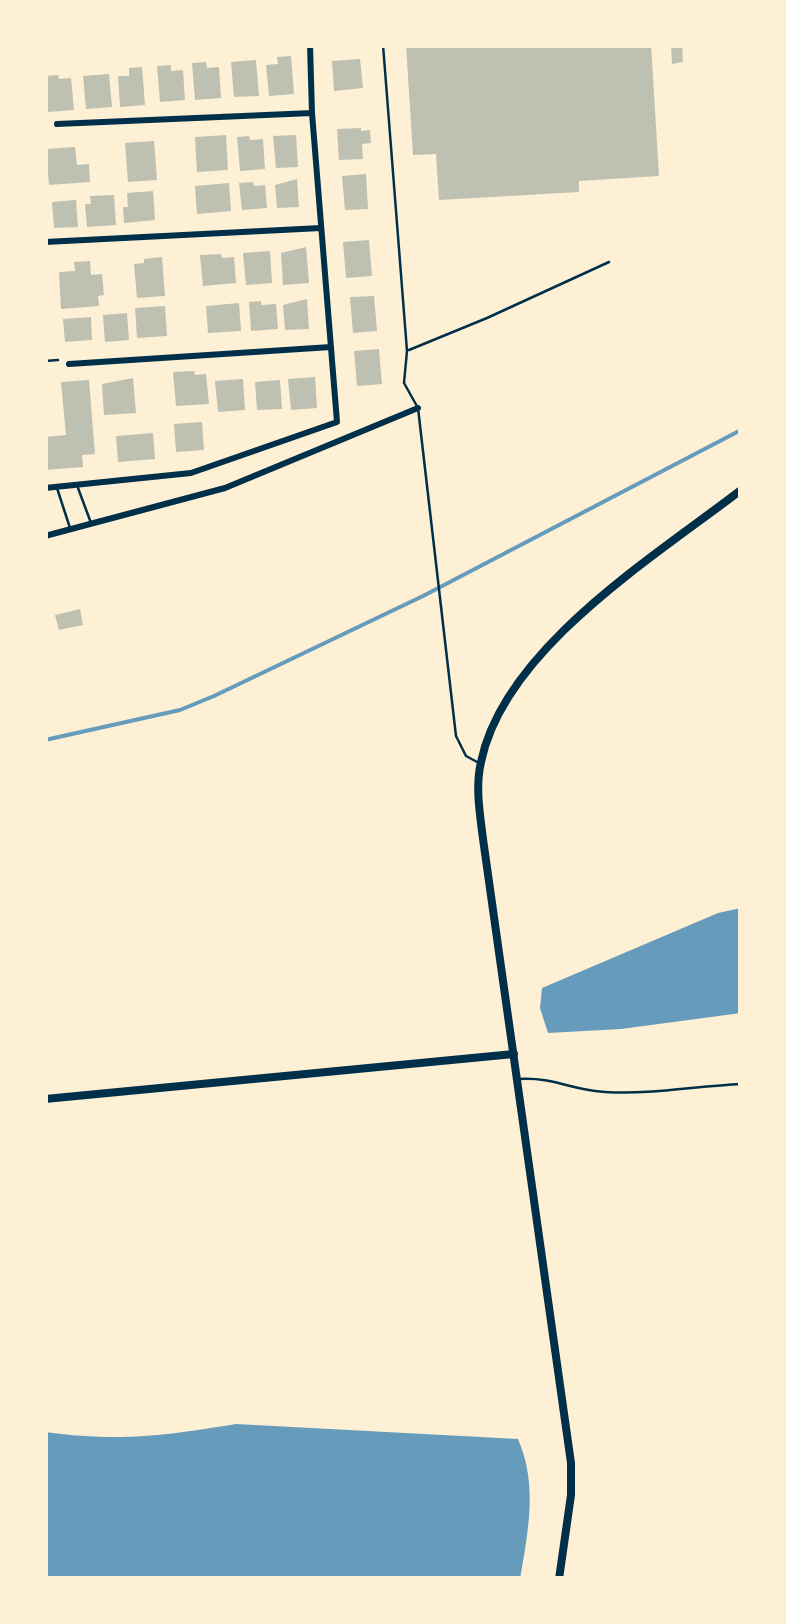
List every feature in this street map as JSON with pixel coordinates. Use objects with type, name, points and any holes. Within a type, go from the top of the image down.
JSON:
[{"type":"street","points":[[45,488],[191,474],[337,422],[310,45]]},
{"type":"street","points":[[57,124],[312,113]]},
{"type":"street","points":[[45,243],[322,228]]},
{"type":"street","points":[[69,364],[331,347]]},
{"type":"street","points":[[45,536],[225,488],[418,408]]},
{"type":"street","points":[[559,1579],[571,1495],[571,1463],[480,821],[480,764],[507,696],[556,636],[741,490]]},
{"type":"street","points":[[45,1099],[514,1054]]},
{"type":"lane","points":[[382,45],[407,351],[404,383],[418,408],[456,736],[466,756],[480,764]]},
{"type":"lane","points":[[407,351],[609,262]]},
{"type":"lane","points":[[78,486],[92,524]]},
{"type":"lane","points":[[57,487],[71,530]]},
{"type":"lane","points":[[517,1079],[546,1077],[574,1088],[602,1092],[741,1084]]},
{"type":"path","points":[[45,361],[57,360]]},
{"type":"water","points":[[741,908],[741,1013],[621,1029],[548,1033],[540,1008],[542,988],[718,913]]},
{"type":"water","points":[[236,1424],[518,1439],[530,1491],[520,1579],[45,1579],[45,1432],[141,1436]]},
{"type":"building","points":[[406,45],[651,45],[659,176],[579,181],[579,192],[439,200],[436,154],[413,155]]},
{"type":"building","points":[[671,45],[682,45],[683,62],[672,64]]},
{"type":"building","points":[[291,56],[294,94],[269,96],[266,65],[278,64],[277,57]]},
{"type":"building","points":[[360,59],[363,88],[334,91],[332,61]]},
{"type":"building","points":[[256,60],[259,96],[234,97],[231,62]]},
{"type":"building","points":[[206,62],[207,68],[219,67],[221,98],[195,100],[192,63]]},
{"type":"building","points":[[171,65],[171,71],[183,70],[185,100],[160,102],[157,66]]},
{"type":"building","points":[[142,67],[145,105],[120,107],[118,76],[129,76],[129,68]]},
{"type":"building","points":[[109,74],[112,107],[86,109],[83,76]]},
{"type":"building","points":[[58,75],[59,79],[71,78],[74,110],[47,112],[45,76]]},
{"type":"building","points":[[337,129],[370,130],[371,143],[362,144],[363,159],[339,160]]},
{"type":"building","points":[[226,135],[228,170],[197,172],[195,137]]},
{"type":"building","points":[[296,135],[298,167],[276,168],[273,136]]},
{"type":"building","points":[[249,136],[250,140],[263,139],[265,169],[240,171],[237,137]]},
{"type":"building","points":[[154,141],[157,180],[128,182],[125,143]]},
{"type":"building","points":[[75,147],[77,165],[89,164],[90,182],[49,185],[46,149]]},
{"type":"building","points":[[366,174],[368,209],[345,210],[342,176]]},
{"type":"building","points":[[297,179],[299,207],[277,208],[275,185]]},
{"type":"building","points":[[253,182],[254,186],[265,185],[267,208],[242,210],[239,183]]},
{"type":"building","points":[[229,183],[231,211],[197,214],[195,186]]},
{"type":"building","points":[[153,191],[155,220],[124,223],[127,193]]},
{"type":"building","points":[[114,195],[116,225],[87,227],[85,204],[91,204],[90,196]]},
{"type":"building","points":[[76,200],[78,227],[54,228],[52,202]]},
{"type":"building","points":[[369,240],[372,276],[346,278],[343,242]]},
{"type":"building","points":[[306,247],[309,283],[283,285],[281,253]]},
{"type":"building","points":[[270,251],[272,283],[246,285],[243,253]]},
{"type":"building","points":[[221,254],[222,258],[234,257],[236,283],[203,286],[200,255]]},
{"type":"building","points":[[162,257],[165,296],[137,298],[134,264]]},
{"type":"building","points":[[90,261],[91,275],[102,274],[104,295],[98,296],[99,306],[61,309],[59,272],[75,271],[74,262]]},
{"type":"building","points":[[374,296],[377,331],[353,333],[350,297]]},
{"type":"building","points":[[307,299],[309,329],[285,330],[283,305]]},
{"type":"building","points":[[261,301],[261,305],[276,304],[278,329],[251,331],[249,302]]},
{"type":"building","points":[[239,303],[241,331],[208,333],[206,306]]},
{"type":"building","points":[[165,306],[167,336],[137,338],[135,308]]},
{"type":"building","points":[[127,313],[129,340],[105,342],[103,315]]},
{"type":"building","points":[[91,317],[92,340],[65,342],[63,319]]},
{"type":"building","points":[[379,349],[382,384],[357,386],[354,351]]},
{"type":"building","points":[[194,371],[195,375],[206,374],[209,404],[176,406],[173,372]]},
{"type":"building","points":[[315,377],[317,408],[291,410],[288,379]]},
{"type":"building","points":[[133,378],[136,413],[104,415],[102,384]]},
{"type":"building","points":[[243,379],[245,410],[218,412],[215,381]]},
{"type":"building","points":[[89,380],[95,454],[82,455],[83,467],[45,470],[45,437],[66,435],[61,382]]},
{"type":"building","points":[[280,380],[282,409],[257,410],[255,382]]},
{"type":"building","points":[[202,422],[204,450],[176,452],[174,424]]},
{"type":"building","points":[[153,433],[155,459],[118,462],[116,436]]},
{"type":"building","points":[[80,609],[83,625],[59,630],[55,615]]},
{"type":"waterway","points":[[45,740],[180,710],[214,696],[423,596],[741,430]]}]
